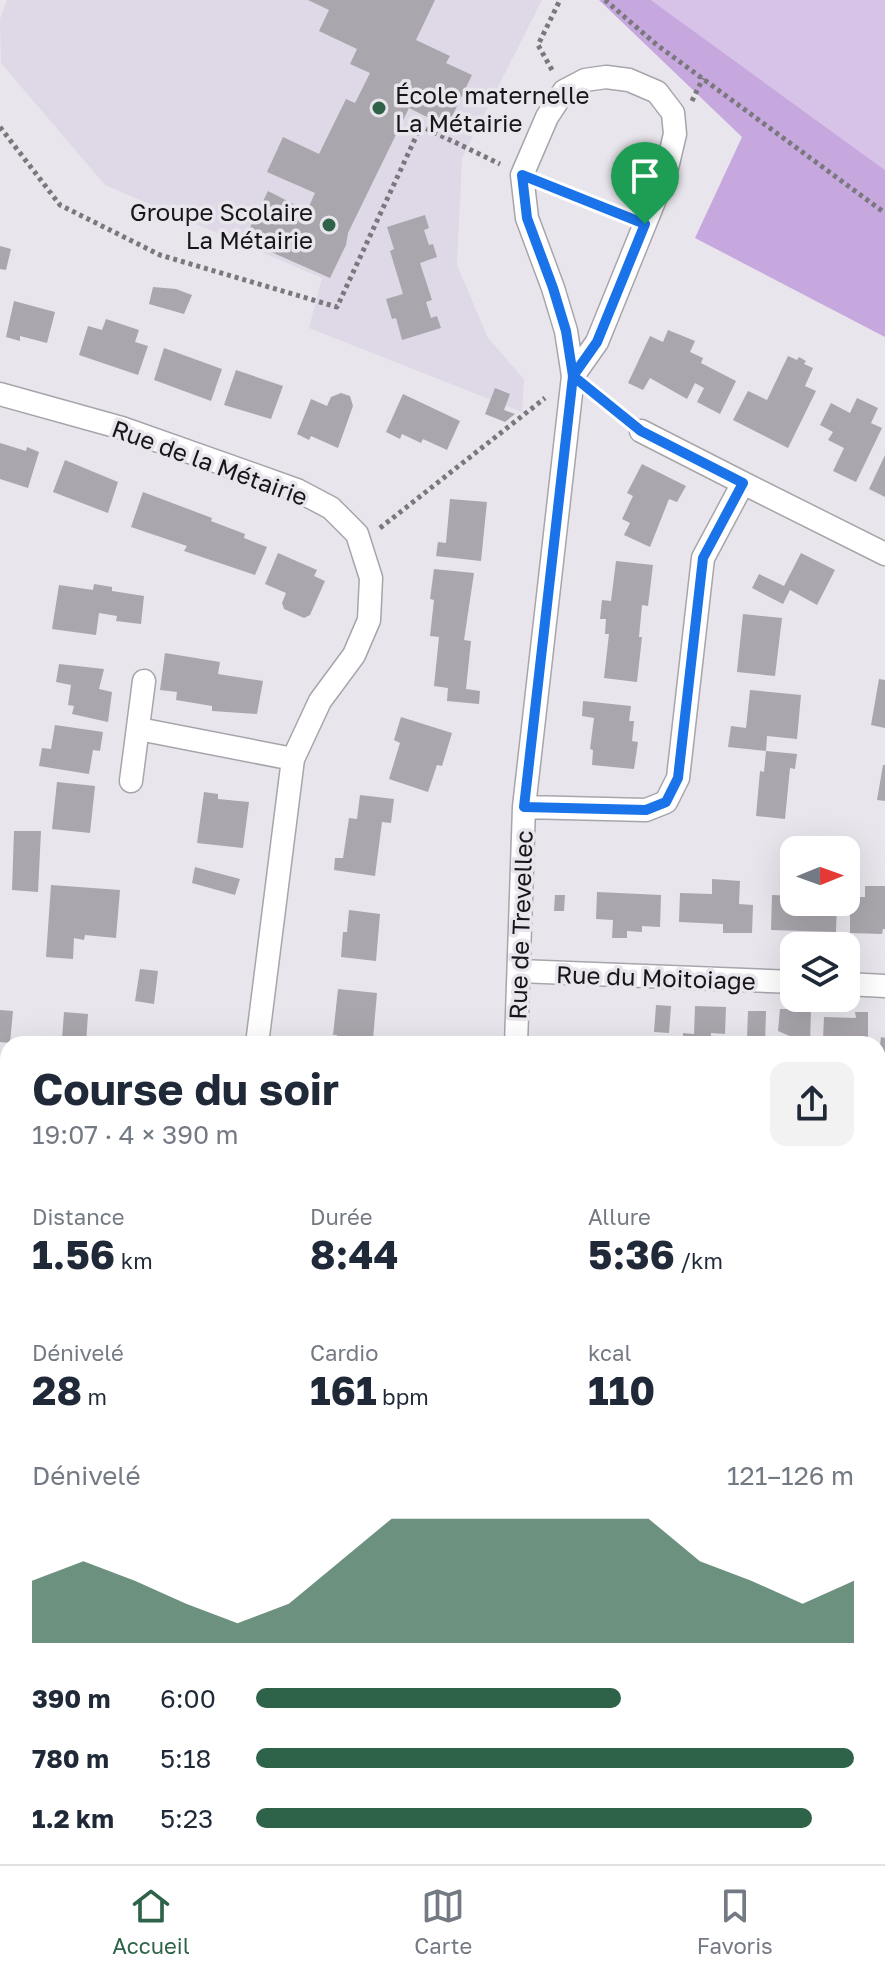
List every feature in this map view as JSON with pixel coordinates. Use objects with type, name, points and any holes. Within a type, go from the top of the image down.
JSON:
[{"type":"street","name":"Rue de Trevellec","points":[[516,1036],[524,807],[573,376],[562,316],[527,218],[522,175],[547,117],[564,91],[585,80],[606,77],[629,80],[657,92],[673,113],[675,134],[666,172],[597,342],[573,376]]},
{"type":"street","name":"Rue de la Métairie","points":[[0,394],[122,428],[297,490],[331,508],[357,534],[371,578],[369,620],[354,655],[320,701],[293,759],[258,1036]]},
{"type":"street","points":[[641,431],[885,554]]},
{"type":"street","points":[[524,807],[646,810],[666,802],[678,778],[703,558],[743,483]]},
{"type":"street","points":[[131,781],[144,681]]},
{"type":"street","points":[[139,729],[293,759]]},
{"type":"street","name":"Rue du Moitoiage","points":[[519,971],[780,981]]},
{"type":"street","points":[[860,985],[885,986]]},
{"type":"path","points":[[560,0],[538,45],[564,91]]},
{"type":"path","points":[[605,0],[657,45],[885,213]]},
{"type":"path","points":[[0,127],[60,205],[160,255],[337,307],[421,126],[522,175],[645,224]]},
{"type":"path","points":[[361,544],[573,376],[641,431]]},
{"type":"shaded area","name":"Groupe Scolaire La Métairie","points":[[7,0],[542,0],[462,158],[457,265],[488,338],[524,379],[522,412],[309,328],[322,278],[105,185],[1,63],[0,19]]},
{"type":"shaded area","points":[[599,0],[651,0],[885,170],[885,337],[695,238],[742,137]]},
{"type":"shaded area","points":[[651,0],[885,0],[885,170]]},
{"type":"building","points":[[308,0],[435,0],[416,40],[450,56],[446,63],[472,75],[447,127],[409,108],[348,233],[346,245],[330,278],[244,240],[268,191],[307,211],[315,193],[267,172],[283,137],[319,154],[346,99],[355,103],[370,73],[350,64],[357,49],[319,31],[329,10]]},
{"type":"building","points":[[425,215],[429,228],[424,230],[437,257],[420,263],[432,300],[426,302],[431,318],[437,316],[441,328],[402,340],[396,318],[392,319],[386,299],[403,294],[390,251],[394,249],[387,227]]},
{"type":"building","points":[[0,246],[11,249],[6,270],[0,269]]},
{"type":"building","points":[[153,287],[176,289],[192,295],[184,314],[149,304]]},
{"type":"building","points":[[14,301],[55,312],[47,343],[20,336],[20,341],[6,337]]},
{"type":"building","points":[[106,319],[139,330],[135,342],[148,346],[138,375],[79,355],[88,326],[102,330]]},
{"type":"building","points":[[668,330],[695,341],[690,352],[703,358],[701,363],[736,381],[720,414],[697,402],[704,388],[695,383],[687,399],[650,378],[643,390],[628,383],[650,336],[663,342]]},
{"type":"building","points":[[164,348],[222,369],[211,401],[154,380]]},
{"type":"building","points":[[788,356],[797,360],[799,357],[806,361],[804,364],[813,368],[805,386],[816,391],[788,448],[733,420],[748,391],[767,400]]},
{"type":"building","points":[[236,370],[283,386],[271,419],[224,405]]},
{"type":"building","points":[[495,388],[510,394],[504,410],[515,414],[505,422],[485,414]]},
{"type":"building","points":[[341,393],[350,396],[353,406],[338,448],[311,436],[309,440],[297,434],[311,399],[327,406],[331,397]]},
{"type":"building","points":[[403,394],[460,421],[447,450],[423,439],[421,443],[402,434],[400,439],[386,432]]},
{"type":"building","points":[[857,398],[878,408],[871,423],[882,428],[856,482],[833,471],[844,448],[828,440],[833,432],[820,425],[831,403],[850,413]]},
{"type":"building","points":[[0,443],[39,452],[28,488],[0,479]]},
{"type":"building","points":[[885,455],[885,497],[869,489]]},
{"type":"building","points":[[65,460],[118,482],[108,513],[53,492]]},
{"type":"building","points":[[642,464],[686,486],[677,502],[669,499],[650,547],[624,535],[630,523],[622,519],[633,496],[627,493]]},
{"type":"building","points":[[143,492],[212,518],[211,521],[245,534],[244,538],[267,547],[255,575],[184,551],[187,546],[131,527]]},
{"type":"building","points":[[450,499],[487,502],[481,561],[436,556],[438,542],[446,543]]},
{"type":"building","points":[[278,553],[317,570],[314,576],[325,581],[310,615],[304,618],[284,609],[282,603],[286,593],[265,584]]},
{"type":"building","points":[[801,553],[835,570],[817,605],[790,590],[783,604],[752,588],[759,574],[784,586]]},
{"type":"building","points":[[616,561],[653,565],[648,606],[642,605],[637,682],[604,678],[609,634],[605,634],[606,619],[600,619],[602,600],[611,601]]},
{"type":"building","points":[[434,569],[474,573],[464,640],[471,641],[466,689],[480,691],[479,704],[447,701],[448,688],[434,686],[439,637],[430,636]]},
{"type":"building","points":[[94,584],[112,587],[112,591],[144,596],[141,624],[116,621],[117,616],[99,613],[96,635],[52,629],[59,585],[93,590]]},
{"type":"building","points":[[743,614],[782,618],[775,676],[737,672]]},
{"type":"building","points":[[165,653],[220,662],[218,674],[263,681],[257,714],[212,711],[212,706],[176,700],[177,692],[160,690]]},
{"type":"building","points":[[59,664],[104,669],[99,689],[112,692],[108,722],[72,714],[74,706],[68,705],[71,685],[56,682]]},
{"type":"building","points":[[879,679],[885,680],[885,728],[871,725]]},
{"type":"building","points":[[750,690],[801,695],[797,739],[767,736],[766,751],[728,747],[731,726],[746,728]]},
{"type":"building","points":[[583,701],[631,706],[629,721],[634,721],[632,741],[638,742],[634,769],[592,765],[593,750],[590,749],[594,718],[582,716]]},
{"type":"building","points":[[401,717],[452,733],[442,766],[437,765],[428,792],[389,779],[400,743],[394,740]]},
{"type":"building","points":[[55,725],[103,732],[100,751],[93,750],[89,774],[39,766],[42,748],[51,749]]},
{"type":"building","points":[[766,751],[797,754],[795,769],[790,768],[785,819],[756,816],[760,771],[764,772]]},
{"type":"building","points":[[885,765],[885,801],[877,800]]},
{"type":"building","points":[[57,782],[95,786],[90,833],[52,829]]},
{"type":"building","points":[[204,792],[218,794],[218,799],[249,802],[243,848],[197,843]]},
{"type":"building","points":[[360,795],[394,799],[391,823],[382,822],[375,876],[334,870],[335,858],[343,858],[349,818],[357,819]]},
{"type":"building","points":[[14,831],[41,831],[38,892],[12,890]]},
{"type":"building","points":[[195,867],[240,879],[235,895],[192,883]]},
{"type":"building","points":[[712,879],[740,881],[739,904],[753,905],[752,933],[723,933],[723,924],[679,922],[680,893],[712,894]]},
{"type":"building","points":[[51,885],[120,890],[116,938],[85,935],[84,940],[74,938],[73,959],[46,957]]},
{"type":"building","points":[[865,886],[885,886],[885,929],[882,934],[850,932],[850,916],[860,916],[860,897],[865,897]]},
{"type":"building","points":[[597,892],[661,895],[660,927],[642,926],[642,932],[627,931],[627,938],[612,938],[613,920],[596,919]]},
{"type":"building","points":[[555,895],[565,895],[564,911],[554,911]]},
{"type":"building","points":[[772,895],[780,895],[780,916],[837,916],[836,932],[771,930]]},
{"type":"building","points":[[349,910],[380,914],[376,961],[341,957]]},
{"type":"building","points":[[140,969],[158,971],[154,1004],[135,1001]]},
{"type":"building","points":[[338,989],[377,993],[373,1036],[333,1035]]},
{"type":"building","points":[[656,1005],[671,1006],[669,1033],[654,1032]]},
{"type":"building","points":[[695,1006],[726,1007],[725,1034],[683,1036],[683,1033],[694,1034]]},
{"type":"building","points":[[780,1009],[780,1012],[811,1012],[810,1036],[790,1036],[778,1031]]},
{"type":"building","points":[[0,1010],[13,1011],[11,1036],[0,1036]]},
{"type":"building","points":[[748,1011],[766,1011],[765,1036],[747,1036]]},
{"type":"building","points":[[64,1012],[88,1014],[87,1036],[62,1036]]},
{"type":"building","points":[[855,1012],[868,1012],[868,1036],[823,1036],[824,1017],[856,1018]]},
{"type":"place","name":"École maternelle La Métairie","points":[[379,108]]},
{"type":"place","name":"Groupe Scolaire La Métairie","points":[[329,225]]},
{"type":"route","points":[[645,224],[522,175],[527,218],[566,331],[573,376],[524,807],[646,810],[666,802],[678,778],[703,558],[743,483],[641,431],[573,376],[597,342],[645,224]]}]
